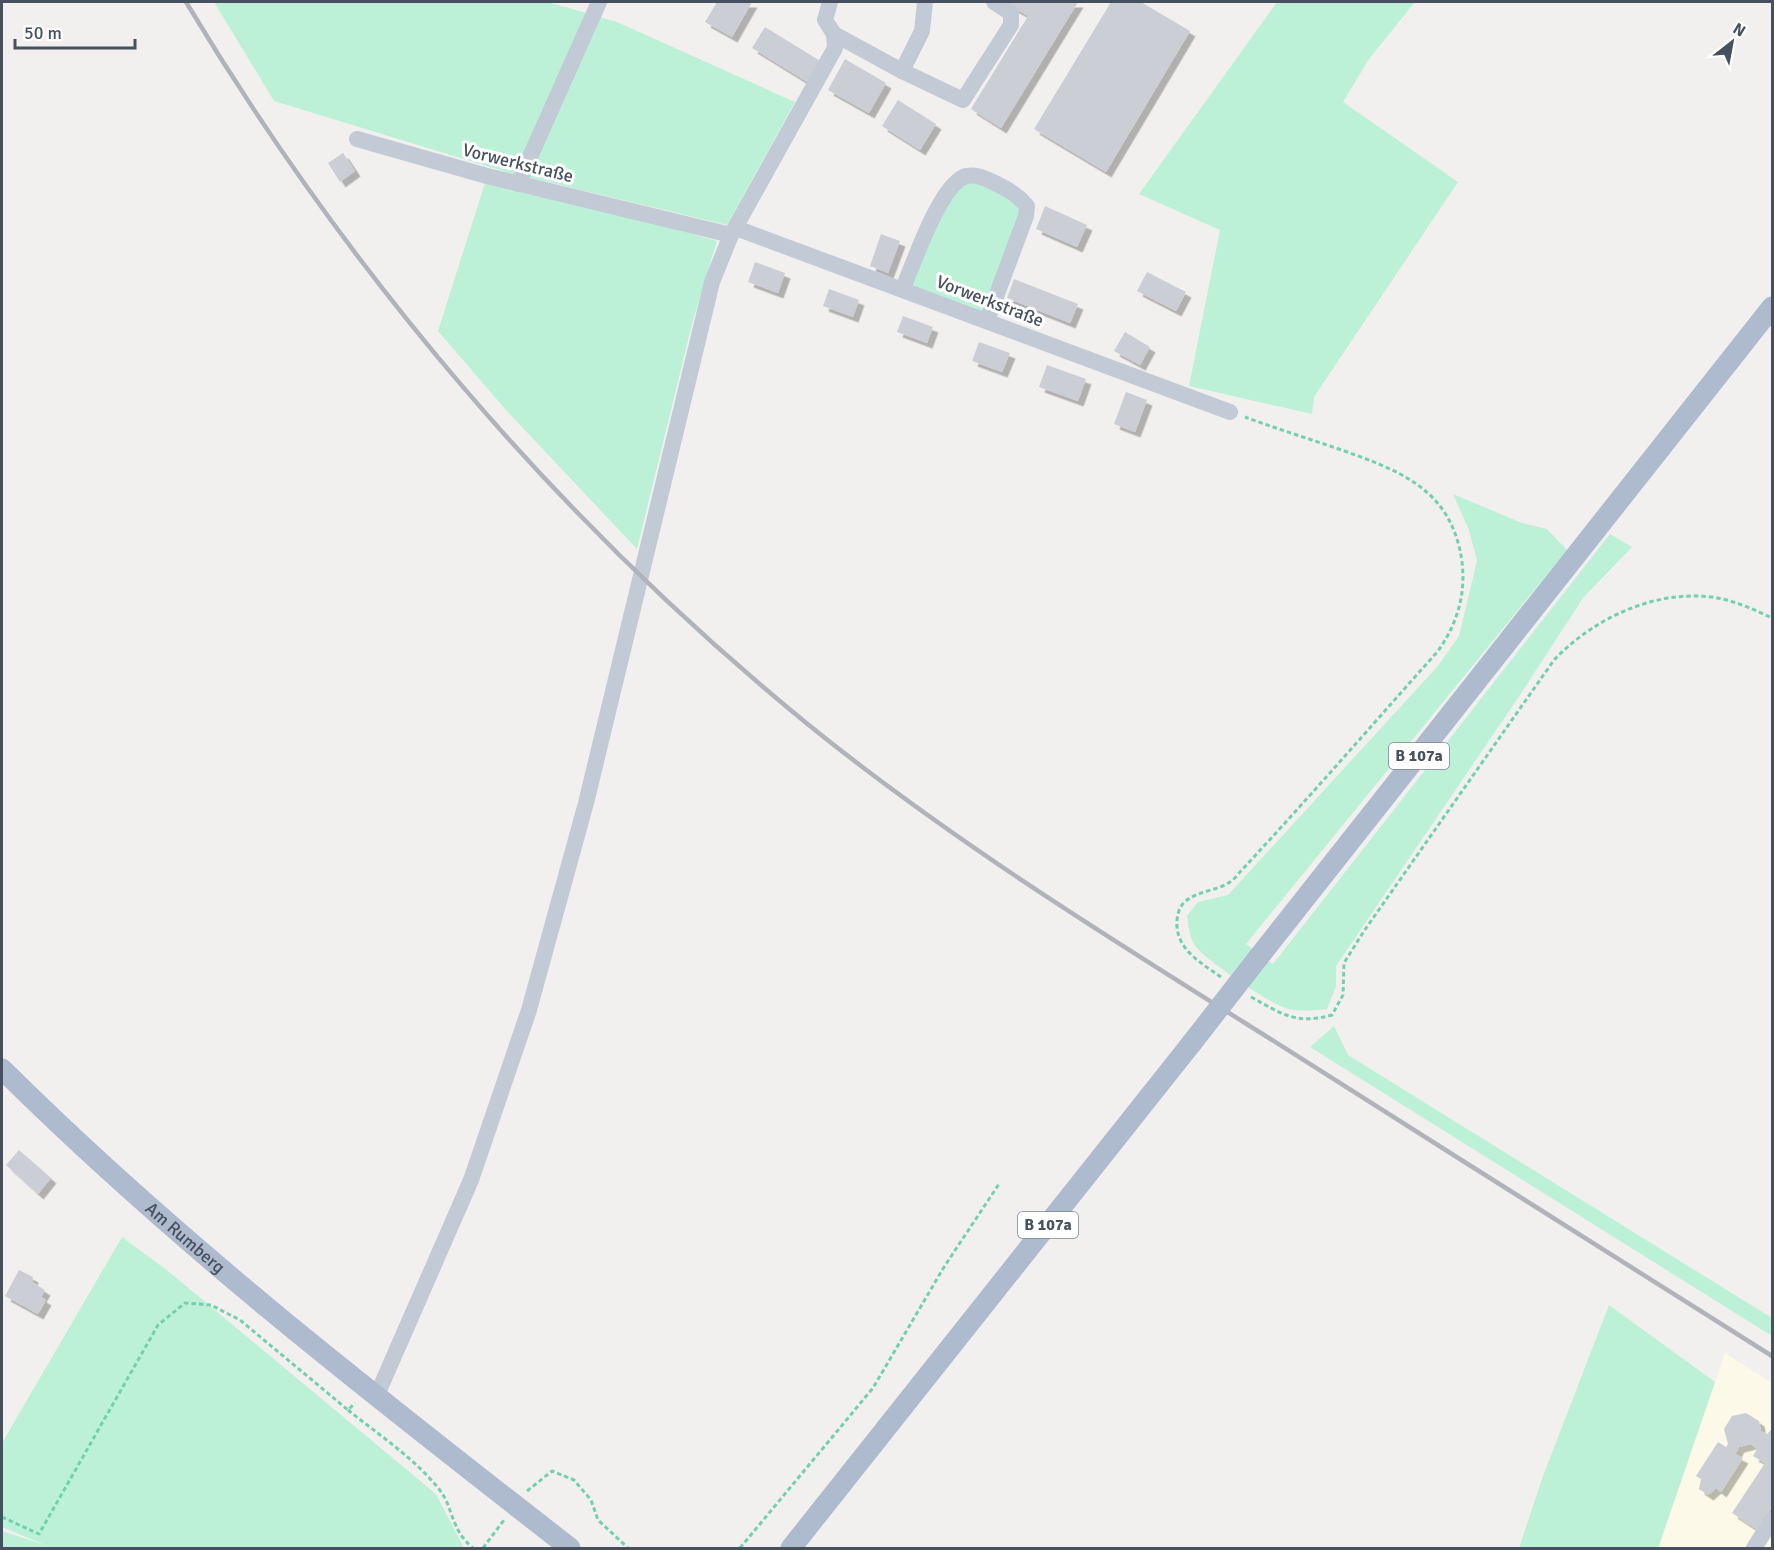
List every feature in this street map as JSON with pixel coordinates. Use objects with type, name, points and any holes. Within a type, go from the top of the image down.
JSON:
[{"type":"main road","name":"B 107a","points":[[791,1548],[1773,307]]},
{"type":"main road","name":"Am Rumberg","points":[[2,1070],[140,1198],[249,1292],[570,1548]]},
{"type":"street","points":[[518,184],[599,2]]},
{"type":"street","points":[[373,1391],[471,1180],[529,1010],[586,803],[712,282],[736,227],[835,48],[834,34],[825,20],[830,2]]},
{"type":"street","points":[[902,71],[922,31],[925,2]]},
{"type":"street","points":[[834,34],[902,71],[963,100],[1011,25],[1011,13],[994,2]]},
{"type":"street","name":"Vorwerkstraße","points":[[357,139],[518,184],[736,227],[1230,412]]},
{"type":"street","points":[[903,288],[941,202],[953,184],[966,176],[980,176],[1017,194],[1027,206],[1026,216],[987,321]]},
{"type":"street","points":[[1754,1548],[1773,1520]]},
{"type":"path","points":[[1230,412],[1390,467],[1414,479],[1433,497],[1448,518],[1460,545],[1463,571],[1458,616],[1438,651],[1230,882],[1199,894],[1187,901],[1178,912],[1176,929],[1185,949],[1230,983]]},
{"type":"path","points":[[1247,994],[1286,1017],[1311,1021],[1332,1015],[1343,995],[1344,963],[1364,931],[1554,660],[1587,630],[1619,613],[1678,598],[1711,597],[1745,605],[1773,618]]},
{"type":"path","points":[[740,1548],[873,1388],[944,1267],[999,1184]]},
{"type":"path","points":[[2,1517],[39,1534],[158,1325],[184,1303],[211,1305],[240,1320],[405,1456],[440,1491],[455,1528],[472,1548]]},
{"type":"path","points":[[348,1410],[373,1391]]},
{"type":"path","points":[[483,1548],[514,1505],[533,1485],[552,1471],[574,1480],[591,1500],[598,1520],[628,1548]]},
{"type":"shaded area","points":[[1725,1353],[1772,1383],[1772,1548],[1659,1548]]},
{"type":"green space","points":[[214,2],[548,2],[617,22],[795,102],[727,225],[506,172],[274,101]]},
{"type":"green space","points":[[1277,2],[1415,2],[1369,59],[1343,102],[1458,182],[1314,397],[1312,414],[1189,386],[1220,230],[1139,194]]},
{"type":"green space","points":[[966,176],[1027,206],[987,321],[903,288],[941,202]]},
{"type":"green space","points":[[485,183],[610,211],[717,241],[693,320],[637,549],[505,409],[438,331]]},
{"type":"green space","points":[[1453,494],[1522,523],[1547,529],[1567,550],[1246,944],[1273,964],[1610,534],[1632,547],[1583,598],[1336,966],[1336,987],[1327,1009],[1306,1011],[1285,1008],[1265,998],[1202,953],[1192,940],[1187,916],[1198,902],[1228,895],[1437,667],[1459,636],[1477,561],[1469,530]]},
{"type":"green space","points":[[1334,1026],[1348,1055],[1772,1318],[1772,1336],[1310,1047]]},
{"type":"green space","points":[[122,1237],[168,1271],[436,1494],[464,1548],[2,1548],[2,1531],[45,1545],[2,1527],[2,1443]]},
{"type":"green space","points":[[1609,1305],[1715,1382],[1658,1548],[1519,1548],[1543,1476]]},
{"type":"building","points":[[717,2],[752,2],[732,37],[705,22]]},
{"type":"building","points":[[1004,2],[1078,2],[1001,128],[971,109],[1028,16]]},
{"type":"building","points":[[1111,2],[1141,2],[1190,31],[1106,172],[1034,129]]},
{"type":"building","points":[[765,27],[822,62],[809,83],[752,48]]},
{"type":"building","points":[[845,59],[886,83],[869,113],[828,90]]},
{"type":"building","points":[[898,100],[936,124],[920,150],[882,126]]},
{"type":"building","points":[[343,153],[355,171],[340,182],[328,163]]},
{"type":"building","points":[[1045,206],[1087,225],[1077,247],[1036,229]]},
{"type":"building","points":[[881,234],[900,241],[888,273],[870,266]]},
{"type":"building","points":[[755,262],[785,273],[778,293],[748,282]]},
{"type":"building","points":[[1147,272],[1186,292],[1176,311],[1137,291]]},
{"type":"building","points":[[1014,279],[1078,304],[1070,323],[1007,298]]},
{"type":"building","points":[[829,289],[859,300],[853,317],[823,306]]},
{"type":"building","points":[[903,316],[933,327],[927,343],[897,332]]},
{"type":"building","points":[[1125,332],[1150,347],[1140,365],[1114,351]]},
{"type":"building","points":[[979,342],[1010,353],[1002,372],[972,361]]},
{"type":"building","points":[[1047,365],[1086,379],[1078,401],[1039,387]]},
{"type":"building","points":[[1126,392],[1147,400],[1135,432],[1114,424]]},
{"type":"building","points":[[19,1150],[51,1178],[38,1194],[6,1165]]},
{"type":"building","points":[[19,1270],[33,1277],[32,1282],[45,1290],[41,1297],[46,1300],[38,1314],[5,1296]]},
{"type":"building","points":[[1746,1413],[1759,1421],[1761,1431],[1767,1434],[1772,1429],[1772,1507],[1758,1530],[1732,1513],[1765,1463],[1753,1456],[1757,1449],[1751,1444],[1739,1447],[1735,1454],[1743,1458],[1721,1492],[1716,1488],[1708,1495],[1699,1489],[1701,1479],[1696,1476],[1718,1442],[1726,1447],[1728,1444],[1724,1429],[1732,1416]]},
{"type":"railway","points":[[186,2],[250,103],[317,201],[389,297],[464,389],[627,563],[714,644],[805,722],[915,806],[1028,885],[1772,1356]]}]
